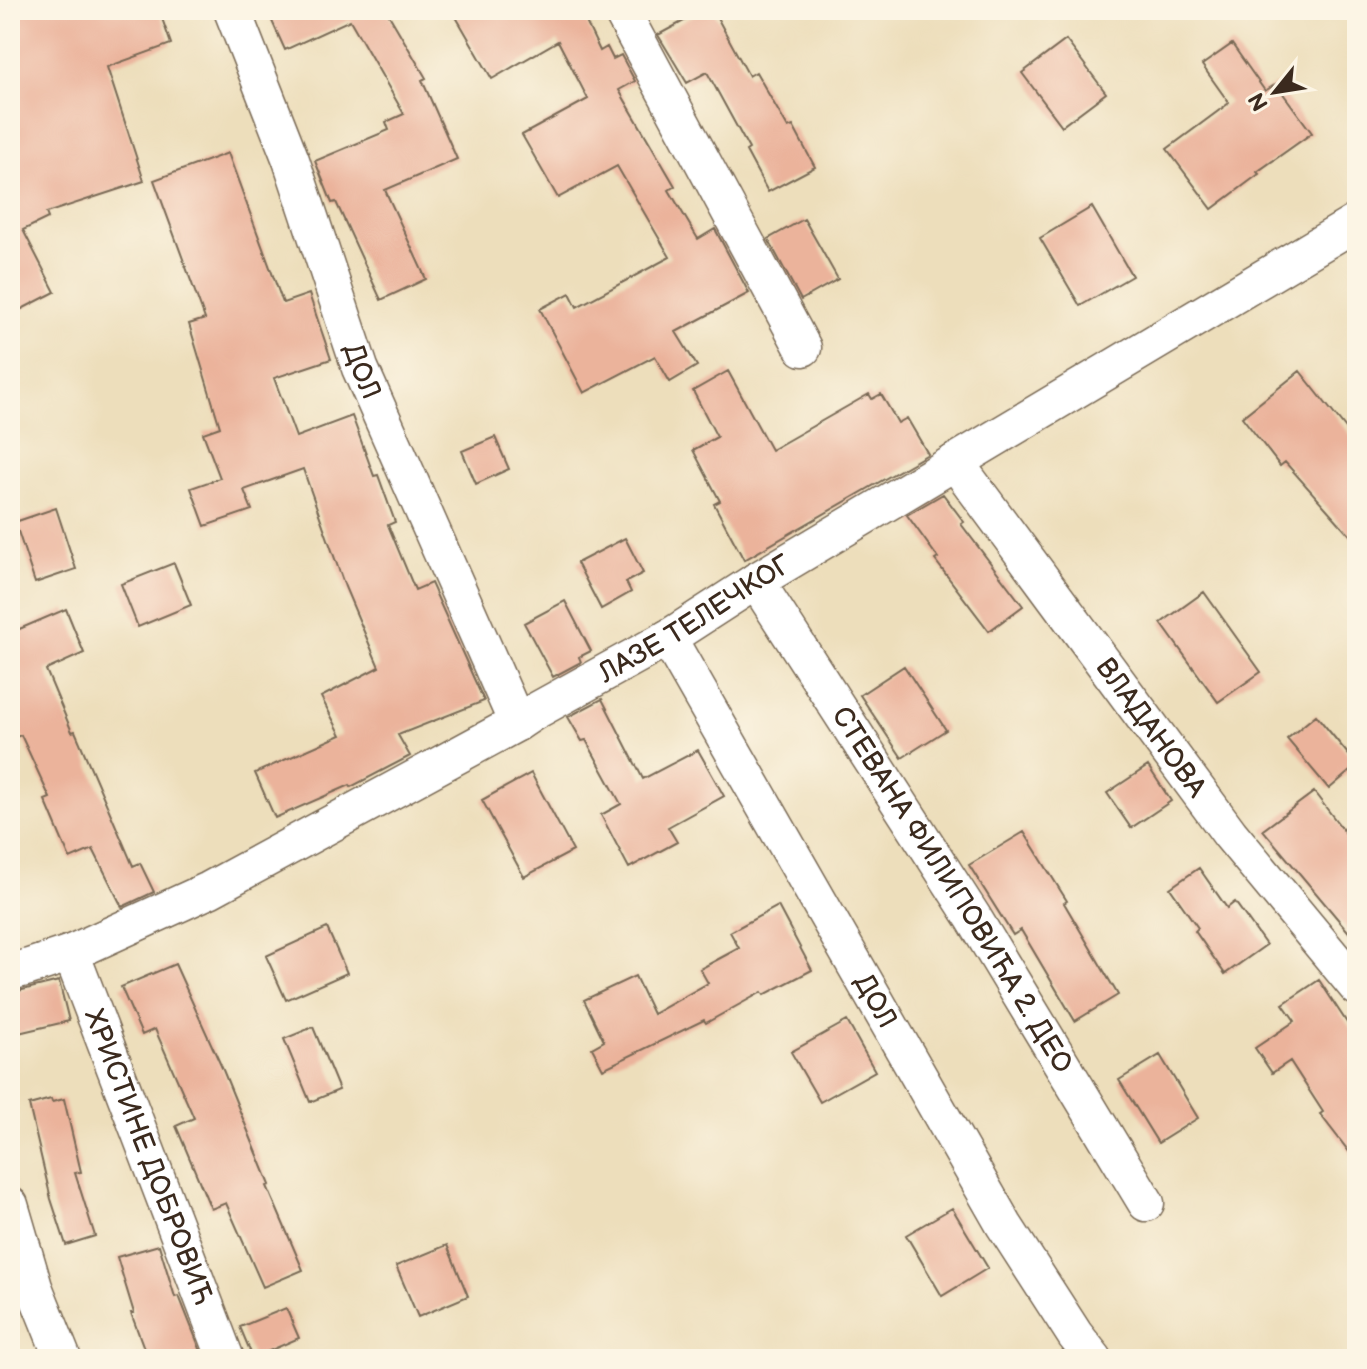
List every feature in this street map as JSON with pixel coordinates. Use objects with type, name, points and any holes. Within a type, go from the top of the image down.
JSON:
[{"type":"street","name":"ДОЛ","points":[[232,10],[291,160],[360,368],[517,723]]},
{"type":"street","points":[[621,10],[803,348]]},
{"type":"street","name":"ЛАЗЕ ТЕЛЕЧКОГ","points":[[10,972],[71,953],[209,890],[517,723],[668,638],[756,581],[1357,222]]},
{"type":"street","name":"ВЛАДАНОВА","points":[[955,462],[1230,834],[1357,987]]},
{"type":"street","name":"СТЕВАНА ФИЛИПОВИЋА 2. ДЕО","points":[[756,581],[973,917],[1146,1203]]},
{"type":"street","name":"ДОЛ","points":[[668,638],[1004,1225],[1094,1359]]},
{"type":"street","name":"ХРИСТИНЕ ДОБРОВИЋ","points":[[71,953],[226,1359]]},
{"type":"street","points":[[10,1205],[34,1287],[63,1359]]},
{"type":"building","points":[[10,10],[159,10],[171,44],[107,67],[144,181],[46,213],[48,218],[23,230],[55,292],[10,315]]},
{"type":"building","points":[[267,10],[386,10],[426,78],[422,80],[457,159],[385,190],[426,279],[381,300],[336,202],[332,203],[315,161],[389,130],[386,122],[404,114],[350,20],[285,50]]},
{"type":"building","points":[[452,10],[600,10],[601,16],[587,24],[600,51],[607,47],[613,59],[621,55],[635,81],[619,90],[675,186],[669,190],[698,239],[715,229],[749,293],[676,332],[697,366],[670,382],[655,356],[584,393],[540,309],[570,293],[577,307],[670,257],[617,166],[558,198],[522,135],[588,99],[558,41],[492,79]]},
{"type":"building","points":[[704,10],[713,10],[749,76],[756,72],[788,128],[793,126],[815,167],[768,192],[746,151],[749,149],[707,72],[687,83],[658,35]]},
{"type":"building","points":[[1066,40],[1106,93],[1062,126],[1022,73]]},
{"type":"building","points":[[1232,44],[1265,91],[1276,84],[1312,133],[1212,209],[1167,149],[1229,103],[1202,65]]},
{"type":"building","points":[[228,153],[283,303],[309,294],[331,359],[274,378],[296,437],[352,416],[374,476],[378,475],[395,522],[388,525],[415,590],[431,583],[484,701],[398,735],[410,756],[351,787],[275,818],[255,773],[341,735],[321,697],[379,667],[345,587],[303,469],[244,490],[252,510],[205,526],[191,488],[220,478],[203,433],[220,427],[189,324],[205,319],[154,180]]},
{"type":"building","points":[[1092,207],[1132,276],[1080,306],[1040,238]]},
{"type":"building","points":[[804,219],[838,279],[801,300],[768,239]]},
{"type":"building","points":[[728,371],[771,450],[869,394],[872,399],[881,394],[898,423],[907,418],[928,454],[744,560],[714,504],[720,501],[693,450],[717,437],[693,391]]},
{"type":"building","points":[[1300,371],[1357,443],[1357,543],[1285,462],[1280,466],[1242,417]]},
{"type":"building","points":[[495,437],[509,469],[476,484],[462,451]]},
{"type":"building","points":[[943,494],[964,522],[961,524],[1023,606],[989,631],[935,560],[938,558],[907,515]]},
{"type":"building","points":[[56,508],[76,569],[35,583],[15,522]]},
{"type":"building","points":[[625,538],[643,573],[626,582],[631,592],[601,609],[577,563]]},
{"type":"building","points":[[174,563],[191,605],[138,627],[121,584]]},
{"type":"building","points":[[1204,592],[1261,672],[1218,702],[1161,623]]},
{"type":"building","points":[[565,601],[591,651],[579,657],[581,662],[553,677],[524,623]]},
{"type":"building","points":[[66,609],[84,653],[46,670],[133,866],[140,863],[154,892],[122,907],[93,849],[70,859],[45,800],[50,798],[21,735],[10,739],[10,633]]},
{"type":"building","points":[[904,666],[946,730],[902,758],[860,695]]},
{"type":"building","points":[[602,699],[643,779],[698,750],[724,796],[668,827],[677,842],[629,868],[601,815],[621,804],[586,740],[582,741],[568,717]]},
{"type":"building","points":[[1316,715],[1357,765],[1329,789],[1287,739]]},
{"type":"building","points":[[1148,766],[1171,801],[1131,828],[1107,793]]},
{"type":"building","points":[[531,773],[573,851],[524,877],[482,800]]},
{"type":"building","points":[[1314,792],[1357,848],[1357,942],[1263,830]]},
{"type":"building","points":[[1024,832],[1067,901],[1064,903],[1118,995],[1075,1021],[1021,930],[1013,935],[969,865]]},
{"type":"building","points":[[1199,868],[1227,908],[1235,902],[1266,945],[1225,974],[1170,888]]},
{"type":"building","points":[[778,906],[812,970],[764,995],[762,992],[706,1023],[704,1020],[603,1069],[592,1048],[604,1041],[584,1000],[635,976],[653,1014],[708,983],[700,969],[739,948],[730,932]]},
{"type":"building","points":[[327,928],[347,973],[286,1000],[266,956]]},
{"type":"building","points":[[175,964],[223,1070],[303,1270],[263,1287],[226,1203],[211,1209],[176,1126],[194,1118],[155,1029],[142,1035],[121,987]]},
{"type":"building","points":[[1319,980],[1357,1038],[1357,1162],[1320,1114],[1323,1112],[1290,1061],[1272,1073],[1255,1048],[1295,1021],[1283,1004]]},
{"type":"building","points":[[59,981],[69,1021],[10,1035],[10,993]]},
{"type":"building","points":[[847,1021],[875,1071],[820,1102],[791,1052]]},
{"type":"building","points":[[313,1027],[339,1090],[310,1102],[284,1039]]},
{"type":"building","points":[[1160,1055],[1198,1118],[1158,1143],[1119,1080]]},
{"type":"building","points":[[51,1099],[52,1102],[64,1099],[81,1172],[75,1173],[95,1236],[66,1245],[51,1199],[29,1105]]},
{"type":"building","points":[[952,1208],[988,1268],[942,1296],[906,1235]]},
{"type":"building","points":[[159,1245],[175,1297],[179,1296],[204,1359],[148,1359],[131,1313],[134,1313],[117,1257]]},
{"type":"building","points":[[447,1245],[468,1296],[418,1317],[396,1266]]},
{"type":"building","points":[[286,1308],[299,1338],[253,1358],[240,1327]]}]
